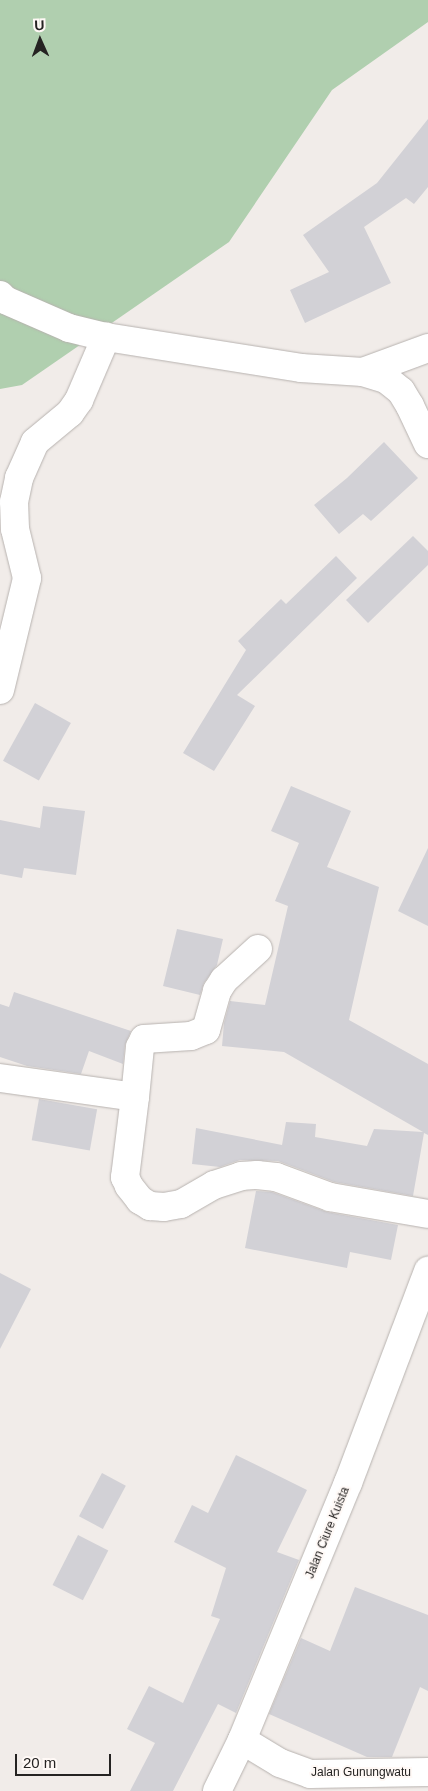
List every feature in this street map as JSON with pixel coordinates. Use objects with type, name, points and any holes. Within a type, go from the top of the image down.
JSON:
[{"type":"street","points":[[0,296],[5,300],[69,328],[106,337],[301,368],[364,372],[386,379],[401,391],[428,444]]},
{"type":"street","points":[[0,690],[5,648],[27,578],[15,529],[14,502],[19,478],[35,442],[70,412],[79,400],[106,337]]},
{"type":"street","points":[[364,372],[428,348]]},
{"type":"street","points":[[258,949],[224,980],[217,990],[206,1030],[191,1036],[144,1039],[140,1047],[125,1177],[129,1186],[144,1204],[164,1207],[181,1204],[214,1185],[241,1176],[257,1175],[276,1177],[340,1199],[428,1214]]},
{"type":"street","points":[[0,1078],[135,1097]]},
{"type":"street","name":"Jalan Ciure Kuista","points":[[217,1791],[242,1740],[348,1483],[425,1287]]},
{"type":"street","name":"Jalan Gunungwatu","points":[[242,1740],[280,1763],[310,1774],[428,1772]]},
{"type":"green space","points":[[0,0],[428,0],[428,22],[332,90],[229,242],[22,385],[0,389]]},
{"type":"building","points":[[428,119],[428,187],[414,204],[406,198],[364,227],[391,283],[305,323],[290,290],[329,272],[303,235],[377,183]]},
{"type":"building","points":[[384,442],[418,478],[371,521],[363,514],[339,534],[314,505],[347,478]]},
{"type":"building","points":[[413,536],[428,551],[428,565],[368,623],[346,600]]},
{"type":"building","points":[[336,556],[357,578],[237,695],[255,706],[214,771],[183,753],[246,650],[238,641],[281,599],[286,604]]},
{"type":"building","points":[[35,703],[71,723],[39,781],[3,761]]},
{"type":"building","points":[[291,786],[351,811],[327,867],[379,887],[349,1020],[428,1064],[428,1135],[424,1133],[413,1196],[334,1182],[278,1161],[240,1160],[220,1167],[192,1164],[196,1128],[282,1145],[286,1122],[316,1124],[315,1137],[367,1146],[374,1129],[423,1132],[284,1052],[222,1046],[224,1023],[230,1001],[265,1005],[288,906],[275,901],[299,843],[271,831]]},
{"type":"building","points":[[43,806],[85,811],[76,875],[24,868],[22,878],[0,874],[0,820],[40,828]]},
{"type":"building","points":[[428,848],[428,926],[398,911]]},
{"type":"building","points":[[177,929],[223,939],[217,965],[204,983],[200,995],[163,986]]},
{"type":"building","points":[[14,992],[131,1031],[125,1045],[123,1064],[89,1051],[81,1074],[27,1066],[0,1057],[0,1004],[9,1007]]},
{"type":"building","points":[[39,1099],[97,1109],[90,1151],[32,1140]]},
{"type":"building","points":[[256,1191],[272,1192],[327,1212],[398,1225],[391,1260],[350,1252],[347,1268],[245,1248]]},
{"type":"building","points":[[0,1273],[31,1289],[0,1349]]},
{"type":"building","points":[[236,1455],[307,1490],[277,1552],[299,1560],[236,1713],[218,1704],[173,1791],[130,1791],[155,1743],[127,1729],[149,1686],[183,1703],[220,1619],[211,1616],[226,1568],[174,1542],[192,1505],[208,1513]]},
{"type":"building","points":[[102,1473],[126,1486],[103,1529],[79,1516]]},
{"type":"building","points":[[78,1535],[108,1550],[83,1600],[53,1585]]},
{"type":"building","points":[[355,1587],[428,1615],[428,1691],[420,1687],[392,1757],[367,1757],[269,1714],[301,1638],[330,1651]]}]
